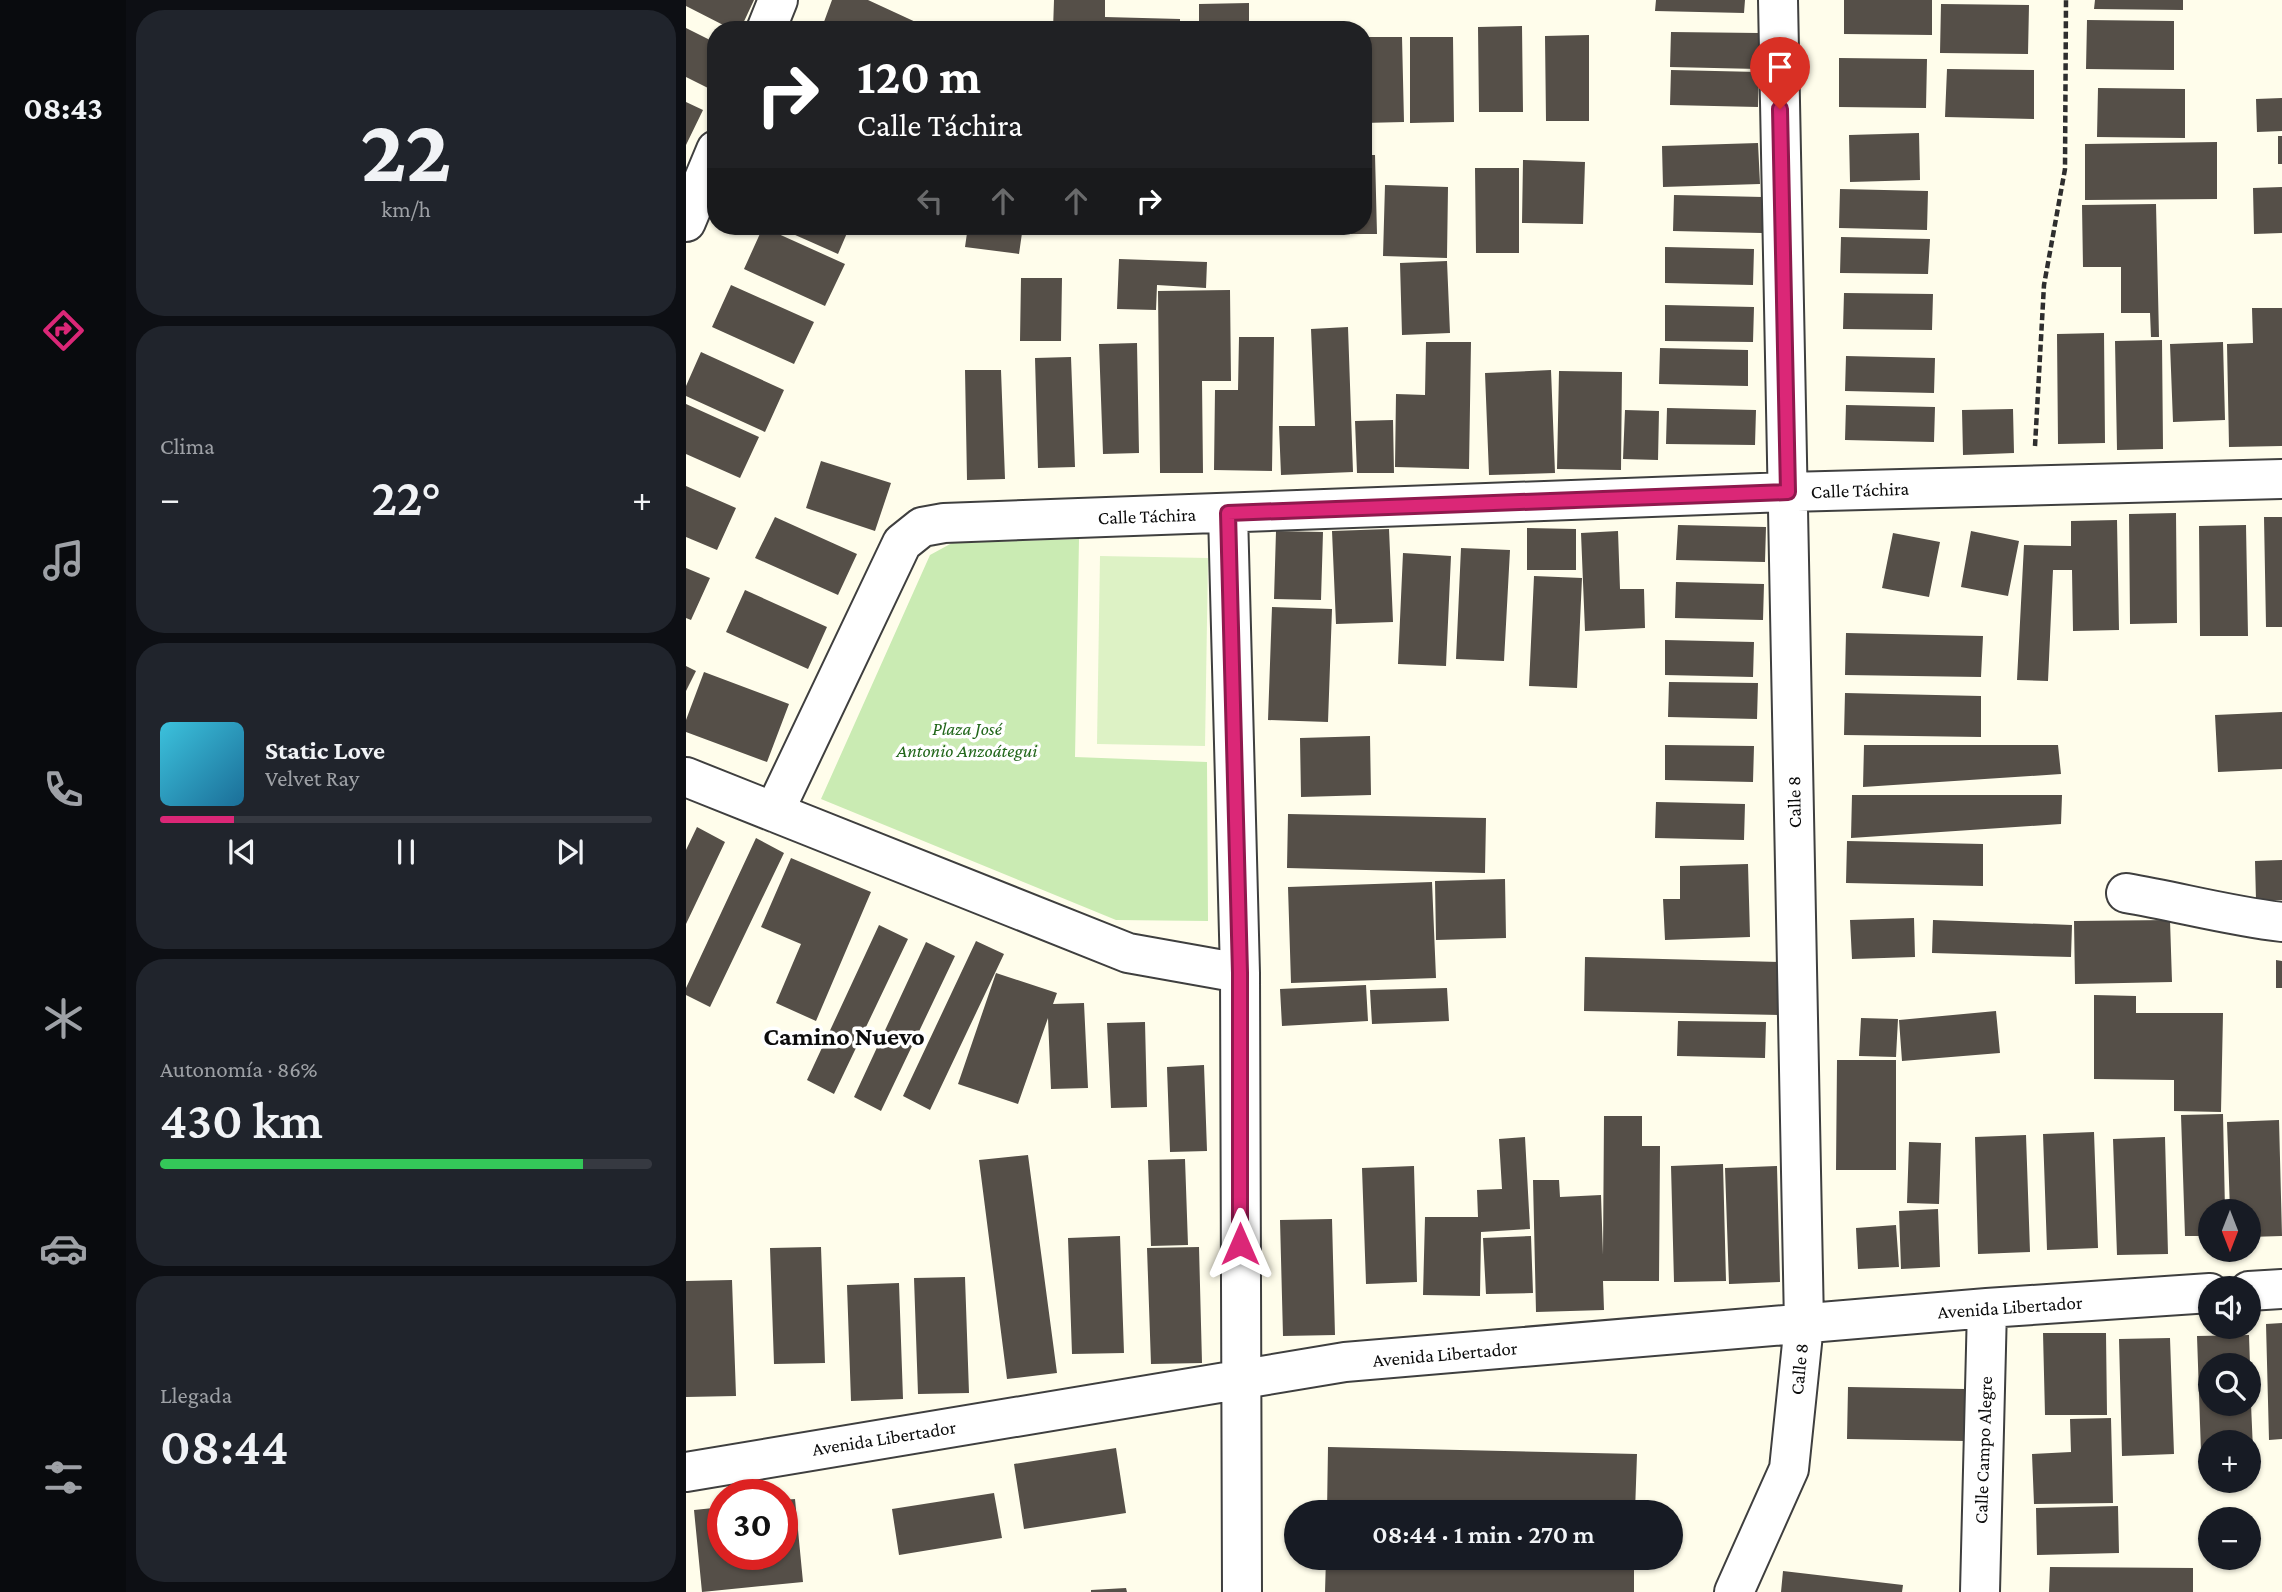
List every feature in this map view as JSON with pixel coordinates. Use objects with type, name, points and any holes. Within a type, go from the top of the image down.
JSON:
[{"type":"street","points":[[770,21],[778,0]]},
{"type":"street","name":"Calle 8","points":[[1734,1592],[1789,1469],[1804,1324],[1778,0]]},
{"type":"street","points":[[686,222],[707,172]]},
{"type":"street","name":"Calle Táchira","points":[[774,812],[902,543],[922,527],[944,523],[1788,492],[2282,478]]},
{"type":"street","points":[[1228,513],[1240,973],[1242,1592]]},
{"type":"street","points":[[686,777],[1128,953],[1240,973]]},
{"type":"street","points":[[2126,893],[2193,904],[2232,917],[2282,922]]},
{"type":"street","points":[[2261,1290],[2282,1289]]},
{"type":"street","name":"Avenida Libertador","points":[[686,1472],[1345,1362],[1987,1308],[2198,1294]]},
{"type":"street","name":"Calle Campo Alegre","points":[[1980,1592],[1987,1308]]},
{"type":"path","points":[[2032,485],[2044,285],[2065,169],[2066,0]]},
{"type":"green space","name":"Plaza José Antonio Anzoátegui","points":[[1079,539],[1075,757],[1207,762],[1208,921],[1116,920],[821,799],[930,555],[952,543]]},
{"type":"green space","points":[[1100,556],[1208,558],[1205,746],[1097,744]]},
{"type":"building","points":[[686,0],[754,0],[744,21],[715,21],[686,6]]},
{"type":"building","points":[[832,0],[868,0],[914,21],[824,21]]},
{"type":"building","points":[[1054,0],[1105,0],[1105,17],[1180,19],[1180,21],[1053,21]]},
{"type":"building","points":[[1656,0],[1745,0],[1744,13],[1655,11]]},
{"type":"building","points":[[1844,0],[1932,0],[1932,35],[1844,34]]},
{"type":"building","points":[[2095,0],[2183,0],[2183,10],[2094,9]]},
{"type":"building","points":[[1249,3],[1249,21],[1199,21],[1199,4]]},
{"type":"building","points":[[1941,4],[2029,5],[2028,54],[1940,53]]},
{"type":"building","points":[[2087,20],[2174,21],[2174,70],[2086,69]]},
{"type":"building","points":[[1522,26],[1523,112],[1479,112],[1478,27]]},
{"type":"building","points":[[686,28],[707,38],[707,88],[686,77]]},
{"type":"building","points":[[1671,32],[1759,33],[1758,69],[1670,67]]},
{"type":"building","points":[[1589,35],[1589,121],[1546,121],[1545,36]]},
{"type":"building","points":[[1372,37],[1402,37],[1404,122],[1372,123]]},
{"type":"building","points":[[1410,37],[1453,37],[1454,122],[1410,123]]},
{"type":"building","points":[[1839,58],[1927,59],[1926,108],[1839,107]]},
{"type":"building","points":[[1947,69],[2034,70],[2034,119],[1945,117]]},
{"type":"building","points":[[1671,70],[1759,72],[1758,107],[1670,105]]},
{"type":"building","points":[[2098,88],[2185,89],[2185,138],[2097,137]]},
{"type":"building","points":[[2282,98],[2282,131],[2257,132],[2256,99]]},
{"type":"building","points":[[686,102],[703,110],[686,145]]},
{"type":"building","points":[[1919,133],[1920,180],[1850,182],[1849,135]]},
{"type":"building","points":[[2278,136],[2282,136],[2282,164],[2278,164]]},
{"type":"building","points":[[2217,142],[2217,199],[2085,200],[2085,144]]},
{"type":"building","points":[[1758,143],[1760,184],[1663,187],[1662,146]]},
{"type":"building","points":[[1372,155],[1375,155],[1377,234],[1372,234]]},
{"type":"building","points":[[1523,160],[1585,162],[1583,224],[1522,223]]},
{"type":"building","points":[[1475,168],[1519,168],[1519,253],[1476,253]]},
{"type":"building","points":[[1385,185],[1448,187],[1447,258],[1383,256]]},
{"type":"building","points":[[2282,187],[2282,233],[2254,234],[2253,188]]},
{"type":"building","points":[[1840,189],[1928,191],[1927,230],[1839,228]]},
{"type":"building","points":[[1674,195],[1763,197],[1762,233],[1673,231]]},
{"type":"building","points":[[2156,204],[2159,337],[2151,337],[2150,313],[2121,313],[2121,267],[2083,267],[2082,205]]},
{"type":"building","points":[[759,235],[781,235],[845,264],[825,306],[744,269]]},
{"type":"building","points":[[795,235],[846,235],[838,254]]},
{"type":"building","points":[[967,235],[1022,235],[1019,254],[965,247]]},
{"type":"building","points":[[1841,237],[1930,239],[1928,274],[1840,273]]},
{"type":"building","points":[[1665,247],[1754,249],[1753,285],[1665,283]]},
{"type":"building","points":[[1119,259],[1207,262],[1206,288],[1157,285],[1156,310],[1117,309]]},
{"type":"building","points":[[1447,261],[1450,333],[1402,335],[1400,263]]},
{"type":"building","points":[[1021,278],[1062,278],[1061,341],[1020,341]]},
{"type":"building","points":[[731,285],[814,322],[794,364],[712,327]]},
{"type":"building","points":[[1230,290],[1231,381],[1202,381],[1203,473],[1160,473],[1158,291]]},
{"type":"building","points":[[1844,293],[1933,294],[1932,330],[1843,329]]},
{"type":"building","points":[[1665,305],[1754,307],[1753,342],[1665,341]]},
{"type":"building","points":[[2252,308],[2282,308],[2282,446],[2229,447],[2227,344],[2253,343]]},
{"type":"building","points":[[1348,327],[1353,472],[1281,475],[1279,426],[1315,426],[1311,329]]},
{"type":"building","points":[[2104,333],[2105,443],[2058,444],[2057,334]]},
{"type":"building","points":[[1239,337],[1274,337],[1272,471],[1214,470],[1215,390],[1238,390]]},
{"type":"building","points":[[2162,340],[2163,449],[2117,450],[2115,341]]},
{"type":"building","points":[[1426,342],[1471,342],[1469,469],[1395,467],[1396,394],[1425,395]]},
{"type":"building","points":[[2223,342],[2225,420],[2173,422],[2170,344]]},
{"type":"building","points":[[1137,343],[1139,453],[1103,454],[1099,344]]},
{"type":"building","points":[[1660,348],[1748,350],[1748,386],[1659,384]]},
{"type":"building","points":[[701,352],[784,390],[765,432],[686,396],[686,386]]},
{"type":"building","points":[[1846,356],[1935,358],[1934,393],[1845,391]]},
{"type":"building","points":[[1071,357],[1075,467],[1038,468],[1035,358]]},
{"type":"building","points":[[965,370],[1001,370],[1005,479],[967,480]]},
{"type":"building","points":[[1551,370],[1555,473],[1489,475],[1485,373]]},
{"type":"building","points":[[1559,371],[1622,372],[1621,470],[1557,469]]},
{"type":"building","points":[[686,404],[759,437],[740,478],[686,454]]},
{"type":"building","points":[[1846,405],[1935,407],[1934,442],[1845,440]]},
{"type":"building","points":[[1667,408],[1756,410],[1755,445],[1666,444]]},
{"type":"building","points":[[2013,409],[2014,453],[1963,455],[1962,410]]},
{"type":"building","points":[[1625,410],[1659,411],[1658,460],[1623,459]]},
{"type":"building","points":[[1393,420],[1394,473],[1357,473],[1355,421]]},
{"type":"building","points":[[821,461],[891,483],[875,531],[806,508]]},
{"type":"building","points":[[686,486],[736,508],[717,550],[686,537]]},
{"type":"building","points":[[2176,513],[2177,623],[2130,624],[2129,514]]},
{"type":"building","points":[[775,517],[857,554],[838,595],[755,558]]},
{"type":"building","points":[[2264,517],[2282,517],[2282,627],[2266,627]]},
{"type":"building","points":[[2117,520],[2119,630],[2073,631],[2072,570],[2053,570],[2048,681],[2017,680],[2024,545],[2071,546],[2071,521]]},
{"type":"building","points":[[1678,525],[1766,527],[1765,562],[1676,560]]},
{"type":"building","points":[[2246,525],[2248,636],[2200,636],[2199,526]]},
{"type":"building","points":[[1527,528],[1576,529],[1576,570],[1527,570]]},
{"type":"building","points":[[1389,529],[1393,622],[1336,624],[1332,531]]},
{"type":"building","points":[[1276,531],[1323,532],[1321,600],[1274,599]]},
{"type":"building","points":[[1618,531],[1620,589],[1644,589],[1645,628],[1585,631],[1581,533]]},
{"type":"building","points":[[1971,531],[2019,541],[2008,596],[1961,587]]},
{"type":"building","points":[[1893,533],[1940,542],[1929,597],[1882,588]]},
{"type":"building","points":[[1461,548],[1510,550],[1504,661],[1456,659]]},
{"type":"building","points":[[1403,553],[1451,556],[1446,666],[1398,664]]},
{"type":"building","points":[[686,568],[710,578],[691,620],[686,618]]},
{"type":"building","points":[[1534,576],[1582,578],[1577,688],[1529,686]]},
{"type":"building","points":[[1676,582],[1764,584],[1763,620],[1675,618]]},
{"type":"building","points":[[745,590],[827,627],[808,669],[726,632]]},
{"type":"building","points":[[1272,607],[1332,609],[1328,722],[1268,720]]},
{"type":"building","points":[[1846,633],[1983,636],[1981,677],[1845,675]]},
{"type":"building","points":[[1665,640],[1754,642],[1753,677],[1665,675]]},
{"type":"building","points":[[686,666],[696,671],[686,691]]},
{"type":"building","points":[[704,672],[789,704],[767,762],[686,732],[686,720]]},
{"type":"building","points":[[1669,682],[1758,683],[1757,719],[1668,717]]},
{"type":"building","points":[[1845,693],[1981,696],[1981,737],[1844,735]]},
{"type":"building","points":[[2282,712],[2282,769],[2218,772],[2215,715]]},
{"type":"building","points":[[1370,736],[1371,795],[1301,797],[1300,738]]},
{"type":"building","points":[[1665,745],[1754,746],[1753,782],[1665,780]]},
{"type":"building","points":[[1864,745],[2058,745],[2061,774],[1863,787]]},
{"type":"building","points":[[1852,795],[2062,795],[2061,824],[1851,838]]},
{"type":"building","points":[[1656,802],[1745,804],[1744,840],[1655,838]]},
{"type":"building","points":[[1288,814],[1486,818],[1485,873],[1287,868]]},
{"type":"building","points":[[697,827],[725,842],[686,924],[686,850]]},
{"type":"building","points":[[756,838],[784,853],[710,1007],[686,995],[686,988]]},
{"type":"building","points":[[1847,841],[1983,844],[1983,886],[1846,883]]},
{"type":"building","points":[[791,858],[871,892],[816,1021],[776,1003],[801,944],[761,927]]},
{"type":"building","points":[[2282,860],[2282,900],[2256,900],[2255,861]]},
{"type":"building","points":[[1748,864],[1750,937],[1665,940],[1663,899],[1680,899],[1680,866]]},
{"type":"building","points":[[1505,879],[1506,938],[1436,940],[1435,881]]},
{"type":"building","points":[[1432,882],[1436,978],[1291,983],[1288,887]]},
{"type":"building","points":[[1914,918],[1915,957],[1852,959],[1850,920]]},
{"type":"building","points":[[1933,920],[2072,925],[2071,957],[1932,953]]},
{"type":"building","points":[[2170,920],[2172,982],[2075,984],[2074,921]]},
{"type":"building","points":[[879,925],[908,939],[834,1094],[807,1080]]},
{"type":"building","points":[[976,941],[1004,954],[930,1110],[903,1096]]},
{"type":"building","points":[[926,942],[955,956],[881,1111],[854,1097]]},
{"type":"building","points":[[1585,957],[1783,962],[1782,1015],[1584,1011]]},
{"type":"building","points":[[2276,960],[2282,961],[2282,988],[2276,988]]},
{"type":"building","points":[[996,973],[1057,993],[1053,1004],[1084,1003],[1088,1088],[1051,1089],[1048,1018],[1018,1104],[958,1084]]},
{"type":"building","points":[[1366,985],[1368,1021],[1282,1026],[1280,989]]},
{"type":"building","points":[[1447,988],[1449,1021],[1372,1024],[1370,990]]},
{"type":"building","points":[[2094,995],[2136,996],[2136,1013],[2223,1013],[2221,1112],[2174,1111],[2174,1080],[2094,1079]]},
{"type":"building","points":[[1996,1011],[2000,1053],[1902,1061],[1899,1020]]},
{"type":"building","points":[[1861,1018],[1898,1019],[1896,1057],[1859,1056]]},
{"type":"building","points":[[1678,1021],[1766,1022],[1765,1058],[1677,1056]]},
{"type":"building","points":[[1145,1022],[1147,1107],[1111,1108],[1107,1023]]},
{"type":"building","points":[[1837,1060],[1896,1060],[1896,1170],[1836,1170]]},
{"type":"building","points":[[1204,1065],[1207,1151],[1170,1152],[1167,1067]]},
{"type":"building","points":[[2223,1114],[2225,1199],[2198,1199],[2198,1236],[2185,1236],[2181,1115]]},
{"type":"building","points":[[1604,1116],[1642,1116],[1642,1146],[1660,1146],[1659,1281],[1603,1281],[1604,1310],[1536,1312],[1533,1180],[1559,1180],[1560,1197],[1601,1195],[1603,1255]]},
{"type":"building","points":[[2279,1120],[2282,1236],[2261,1237],[2261,1199],[2230,1199],[2227,1122]]},
{"type":"building","points":[[2094,1132],[2098,1248],[2047,1250],[2043,1134]]},
{"type":"building","points":[[2026,1135],[2030,1252],[1978,1254],[1975,1137]]},
{"type":"building","points":[[1525,1137],[1530,1229],[1481,1232],[1480,1296],[1423,1295],[1425,1217],[1478,1217],[1477,1190],[1502,1189],[1499,1139]]},
{"type":"building","points":[[2165,1137],[2168,1254],[2117,1255],[2113,1139]]},
{"type":"building","points":[[1909,1142],[1941,1143],[1939,1204],[1907,1203]]},
{"type":"building","points":[[1028,1155],[1057,1373],[1007,1379],[979,1160]]},
{"type":"building","points":[[1185,1159],[1188,1245],[1151,1246],[1148,1160]]},
{"type":"building","points":[[1723,1164],[1726,1281],[1674,1282],[1671,1166]]},
{"type":"building","points":[[1414,1166],[1417,1282],[1366,1284],[1362,1168]]},
{"type":"building","points":[[1777,1166],[1780,1282],[1729,1284],[1725,1168]]},
{"type":"building","points":[[1938,1209],[1940,1267],[1901,1269],[1899,1211]]},
{"type":"building","points":[[1332,1219],[1335,1335],[1283,1336],[1280,1220]]},
{"type":"building","points":[[1896,1225],[1899,1267],[1858,1269],[1856,1228]]},
{"type":"building","points":[[1120,1236],[1124,1353],[1072,1354],[1068,1238]]},
{"type":"building","points":[[1531,1236],[1533,1293],[1486,1294],[1483,1238]]},
{"type":"building","points":[[821,1247],[825,1363],[774,1364],[770,1248]]},
{"type":"building","points":[[1199,1247],[1202,1363],[1151,1364],[1147,1248]]},
{"type":"building","points":[[965,1277],[969,1393],[918,1394],[914,1278]]},
{"type":"building","points":[[732,1280],[736,1396],[686,1397],[686,1281]]},
{"type":"building","points":[[899,1283],[903,1399],[851,1401],[847,1285]]},
{"type":"building","points":[[2282,1323],[2282,1439],[2269,1440],[2266,1324]]},
{"type":"building","points":[[2043,1333],[2106,1333],[2107,1415],[2045,1415]]},
{"type":"building","points":[[2197,1336],[2198,1339],[2249,1339],[2250,1353],[2198,1353],[2198,1365]]},
{"type":"building","points":[[2170,1338],[2174,1454],[2122,1456],[2119,1339]]},
{"type":"building","points":[[1848,1387],[1966,1389],[1966,1441],[1847,1439]]},
{"type":"building","points":[[2200,1416],[2252,1416],[2252,1430],[2200,1430]]},
{"type":"building","points":[[2111,1418],[2113,1503],[2034,1504],[2032,1454],[2071,1452],[2070,1419]]},
{"type":"building","points":[[1328,1447],[1637,1454],[1635,1500],[1327,1500]]},
{"type":"building","points":[[1116,1448],[1126,1513],[1024,1529],[1014,1464]]},
{"type":"building","points":[[994,1493],[1002,1538],[899,1555],[892,1509]]},
{"type":"building","points":[[2118,1506],[2119,1553],[2037,1555],[2036,1508]]},
{"type":"building","points":[[707,1509],[707,1570],[798,1570],[798,1530],[803,1582],[702,1592],[694,1510]]},
{"type":"building","points":[[2050,1567],[2193,1568],[2193,1592],[2049,1592]]},
{"type":"building","points":[[1326,1570],[1634,1570],[1634,1592],[1325,1592]]},
{"type":"building","points":[[1783,1571],[1903,1585],[1902,1592],[1781,1592]]},
{"type":"building","points":[[1126,1588],[1127,1592],[1091,1592],[1091,1590]]},
{"type":"district","name":"Camino Nuevo","points":[[844,1036]]},
{"type":"route","points":[[1240,1244],[1240,973],[1228,513],[1788,492],[1780,109]]}]
